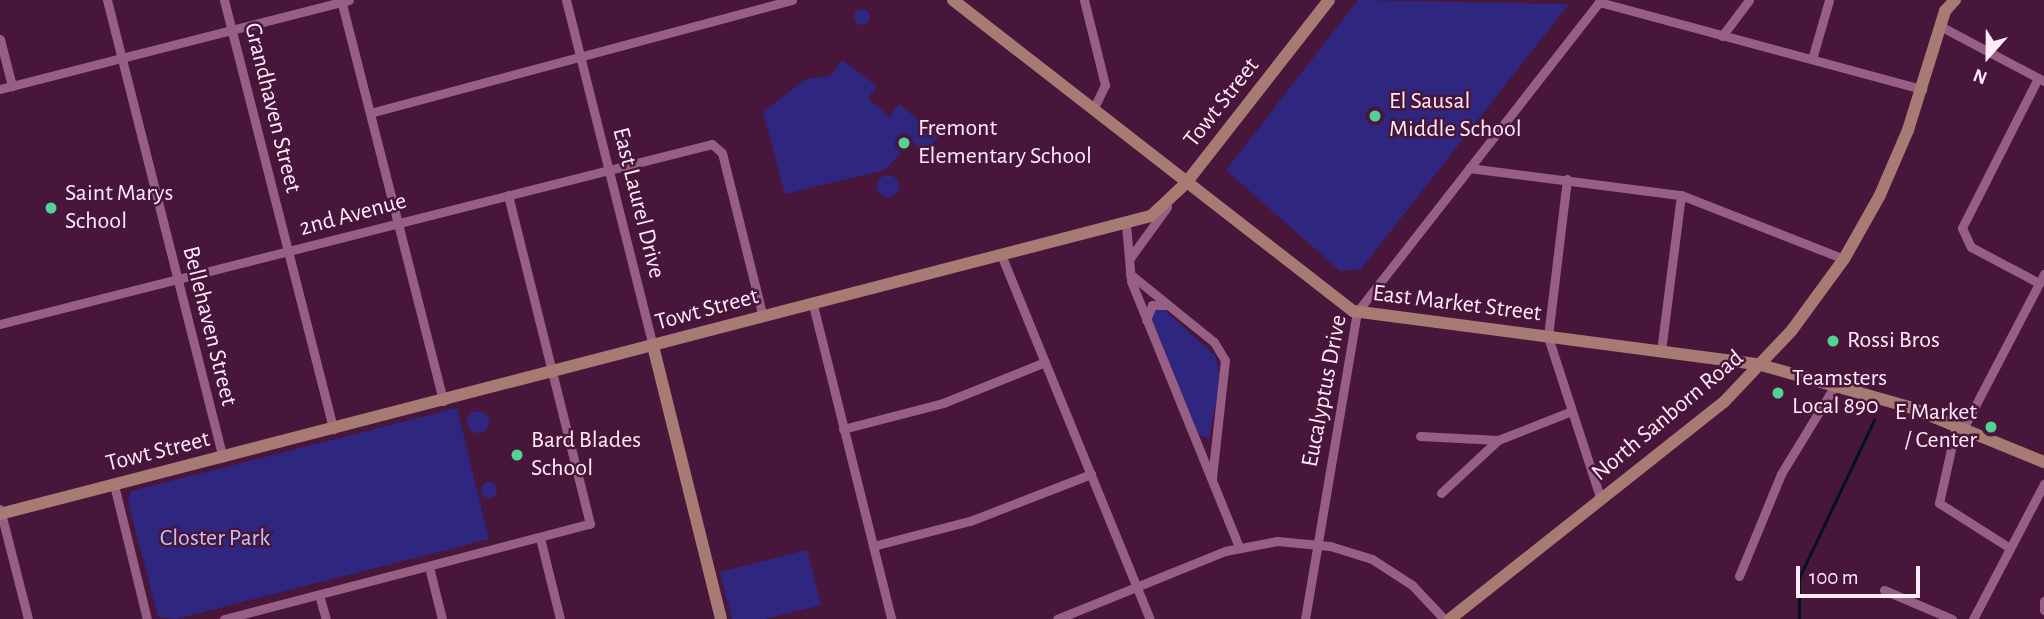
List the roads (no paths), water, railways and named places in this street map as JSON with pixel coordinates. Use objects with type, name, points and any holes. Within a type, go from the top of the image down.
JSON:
[{"type":"main road","name":"East Market Street","points":[[953,0],[1186,183],[1357,312],[1761,365],[1836,384],[1960,428],[2044,462]]},
{"type":"main road","name":"Towt Street","points":[[0,512],[223,458],[1126,225],[1175,196],[1329,0]]},
{"type":"main road","name":"North Sanborn Road","points":[[1450,619],[1601,500],[1761,365],[1844,259],[1896,161],[1922,89],[1944,6],[1955,0]]},
{"type":"main road","name":"East Laurel Drive","points":[[653,346],[721,619]]},
{"type":"street","name":"Bellehaven Street","points":[[107,0],[223,458]]},
{"type":"street","name":"Grandhaven Street","points":[[224,0],[333,429]]},
{"type":"street","name":"East Laurel Drive","points":[[566,0],[653,346]]},
{"type":"street","points":[[370,113],[581,59],[792,0]]},
{"type":"street","points":[[1084,0],[1105,85],[1094,110]]},
{"type":"street","points":[[1722,36],[1749,0]]},
{"type":"street","points":[[1812,60],[1829,0]]},
{"type":"street","points":[[0,89],[344,1],[443,401]]},
{"type":"street","points":[[1600,1],[1922,89]]},
{"type":"street","name":"Eucalyptus Drive","points":[[1306,619],[1357,312],[1600,1]]},
{"type":"street","points":[[1940,26],[2041,80],[1962,228],[1971,247],[2042,279],[1960,428],[1939,503],[2010,548]]},
{"type":"street","points":[[0,39],[12,86]]},
{"type":"street","name":"2nd Avenue","points":[[0,324],[608,169],[715,145],[763,317]]},
{"type":"street","points":[[1469,168],[1681,195],[1844,259]]},
{"type":"street","points":[[1567,179],[1548,337],[1601,500]]},
{"type":"street","points":[[224,619],[590,524],[508,195]]},
{"type":"street","points":[[1661,351],[1681,195]]},
{"type":"street","points":[[1129,260],[1175,196]]},
{"type":"street","points":[[1126,225],[1129,272],[1238,547]]},
{"type":"street","points":[[1002,257],[1150,619]]},
{"type":"street","points":[[1129,272],[1223,356],[1227,374],[1213,483]]},
{"type":"street","points":[[1146,320],[1152,305],[1168,306]]},
{"type":"street","points":[[813,306],[891,619]]},
{"type":"street","points":[[843,429],[950,401],[1045,362]]},
{"type":"street","points":[[1739,576],[1781,474],[1836,384]]},
{"type":"street","points":[[1441,493],[1498,440],[1572,411]]},
{"type":"street","points":[[1192,432],[1206,442],[1218,431]]},
{"type":"street","points":[[1420,436],[1498,440]]},
{"type":"street","points":[[873,546],[970,521],[1091,474]]},
{"type":"street","points":[[1973,619],[2044,484]]},
{"type":"street","points":[[114,485],[147,619]]},
{"type":"street","points":[[0,512],[28,619]]},
{"type":"street","points":[[540,538],[560,619]]},
{"type":"street","points":[[1057,619],[1238,547],[1317,544],[1383,565],[1444,619]]},
{"type":"street","points":[[429,567],[442,619]]},
{"type":"street","points":[[1884,590],[1952,619]]},
{"type":"street","points":[[319,595],[326,619]]},
{"type":"street","points":[[2044,601],[2044,610]]},
{"type":"waterway","points":[[1799,619],[1799,578],[1874,420]]},
{"type":"place","name":"El Sausal Middle School","points":[[1375,116]]},
{"type":"place","name":"Fremont Elementary School","points":[[904,143]]},
{"type":"place","name":"Saint Marys School","points":[[51,208]]},
{"type":"place","name":"Rossi Bros","points":[[1833,341]]},
{"type":"place","name":"Teamsters Local 890","points":[[1778,393]]},
{"type":"place","name":"E Market / Center","points":[[1991,427]]},
{"type":"place","name":"Bard Blades School","points":[[517,455]]},
{"type":"park label","name":"Closter Park","points":[[215,539]]}]
